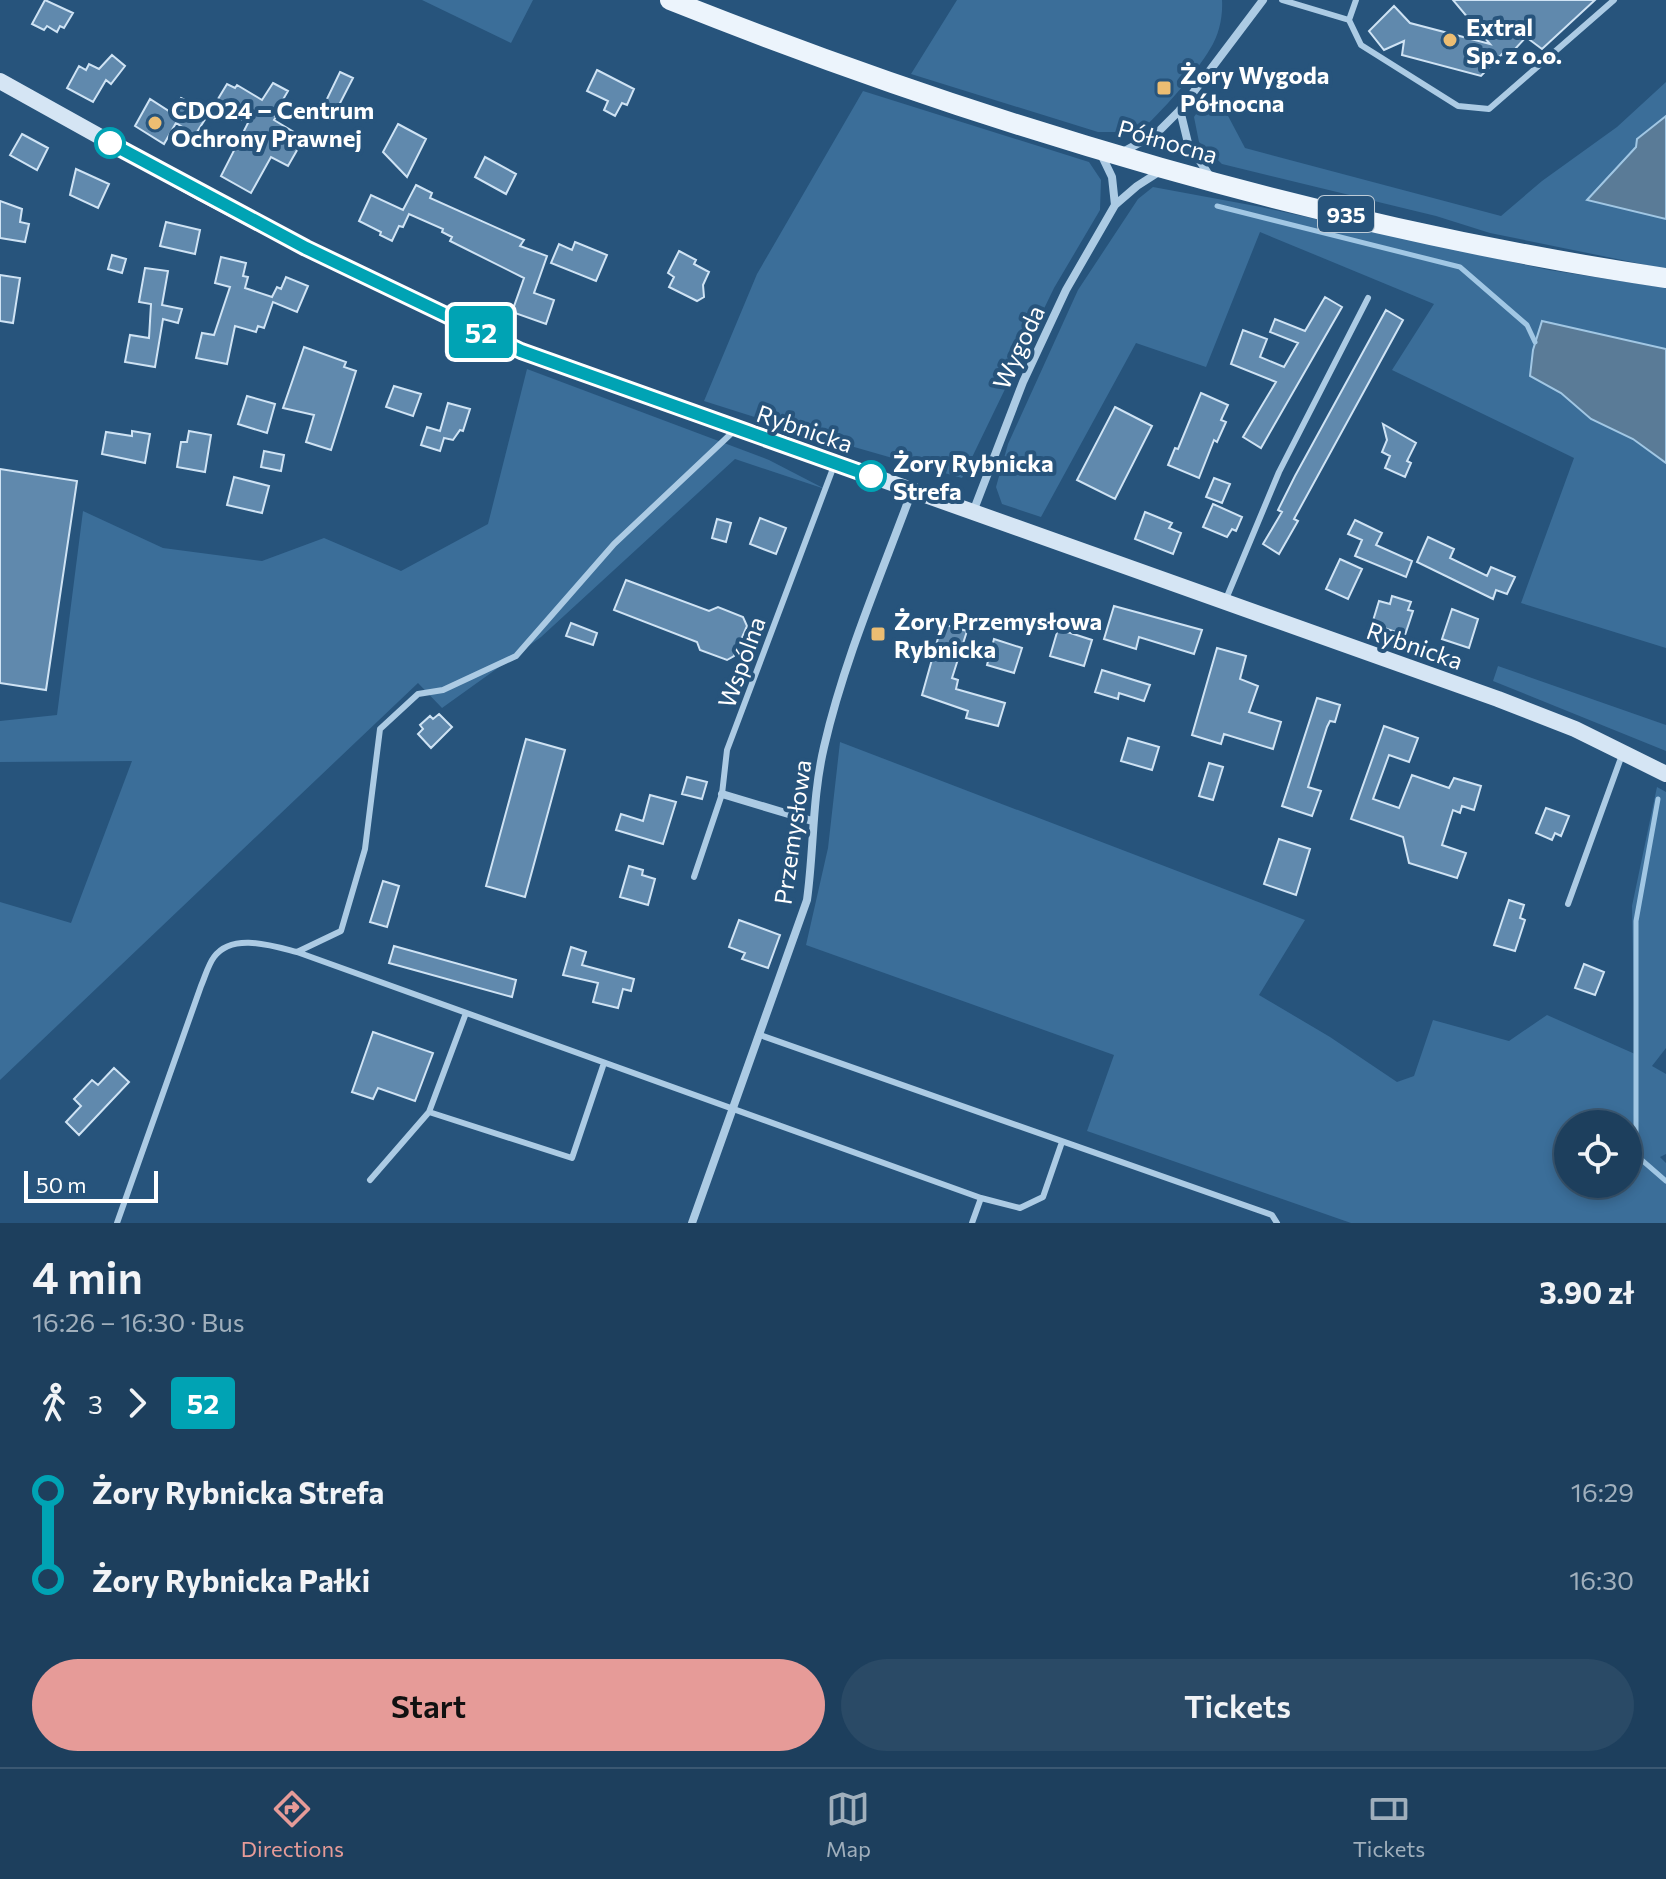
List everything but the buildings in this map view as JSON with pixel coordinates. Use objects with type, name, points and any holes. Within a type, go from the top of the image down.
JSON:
[{"type":"main road","name":"Północna","points":[[670,0],[841,65],[1098,148],[1212,181],[1428,233],[1666,278]]},
{"type":"street","points":[[1119,154],[1157,133],[1180,110],[1263,0]]},
{"type":"street","name":"Rybnicka","points":[[0,81],[203,194],[521,351],[1498,699],[1624,751],[1666,774]]},
{"type":"street","points":[[1180,110],[1188,143],[1212,181]]},
{"type":"street","points":[[1098,148],[1112,177],[1115,205]]},
{"type":"street","points":[[1115,205],[1137,186],[1167,168]]},
{"type":"street","name":"Wygoda","points":[[973,512],[1029,369],[1066,290],[1115,205]]},
{"type":"street","name":"Przemysłowa","points":[[692,1223],[807,900],[812,864],[812,821],[824,747],[843,682],[912,491]]},
{"type":"street","points":[[722,794],[812,821]]},
{"type":"lane","points":[[1282,0],[1349,20]]},
{"type":"lane","points":[[1356,0],[1349,20],[1361,45],[1458,106],[1489,109],[1614,0]]},
{"type":"lane","points":[[1224,602],[1279,472],[1368,298]]},
{"type":"lane","points":[[297,952],[341,931],[365,849],[380,729],[418,694],[443,690],[516,656],[614,544],[736,429]]},
{"type":"lane","name":"Wspólna","points":[[694,877],[722,794],[727,750],[835,463]]},
{"type":"lane","points":[[1568,904],[1624,751]]},
{"type":"lane","points":[[117,1223],[201,986],[214,956],[229,945],[259,943],[297,952],[981,1198],[1020,1208],[1043,1197],[1062,1142]]},
{"type":"lane","points":[[370,1180],[429,1112],[466,1013]]},
{"type":"lane","points":[[760,1035],[1272,1215],[1277,1223]]},
{"type":"lane","points":[[429,1112],[572,1158],[604,1063]]},
{"type":"lane","points":[[972,1223],[981,1198]]},
{"type":"shaded area","points":[[422,0],[533,0],[511,43]]},
{"type":"shaded area","points":[[957,0],[1222,0],[1222,6],[1218,32],[1210,49],[1157,115],[1139,132],[1098,132],[911,74]]},
{"type":"shaded area","points":[[1666,82],[1666,116],[1637,139],[1636,147],[1588,200],[1666,219],[1666,269],[1490,233],[1436,216],[1222,164],[1199,142],[1194,117],[1208,97],[1218,97],[1245,148],[1501,216],[1542,181],[1617,127]]},
{"type":"shaded area","points":[[863,91],[1089,162],[1101,180],[1100,210],[1054,288],[962,478],[704,401],[757,274]]},
{"type":"shaded area","points":[[1666,116],[1666,219],[1587,200],[1636,147],[1637,139]]},
{"type":"shaded area","points":[[1153,187],[1261,207],[1549,270],[1666,288],[1666,648],[1521,603],[1574,458],[1392,370],[1434,304],[1260,232],[1206,367],[1136,343],[1041,517],[1002,504],[996,487],[1008,444],[1078,290],[1138,199]]},
{"type":"shaded area","points":[[1542,321],[1666,349],[1666,463],[1633,439],[1591,419],[1561,393],[1530,376],[1533,350]]},
{"type":"shaded area","points":[[527,369],[769,460],[825,489],[735,459],[541,637],[442,708],[418,683],[0,1080],[0,902],[71,923],[132,761],[0,762],[0,721],[57,715],[83,511],[163,548],[262,561],[324,538],[401,571],[488,524]]},
{"type":"shaded area","points":[[1498,666],[1666,725],[1666,751],[1493,681]]},
{"type":"shaded area","points":[[840,742],[1305,920],[1259,995],[1397,1082],[1414,1076],[1433,1020],[1509,1041],[1547,1015],[1635,1054],[1632,906],[1657,787],[1666,792],[1666,1048],[1652,1066],[1666,1074],[1666,1154],[1660,1157],[1666,1163],[1666,1223],[1351,1223],[1087,1131],[1114,1055],[806,945],[828,848]]},
{"type":"waterway","points":[[1217,206],[1460,267],[1527,325],[1535,342]]},
{"type":"waterway","points":[[1658,799],[1636,921],[1636,1155],[1666,1181]]},
{"type":"bus line","name":"52","points":[[110,143],[306,248],[521,351],[871,476]]},
{"type":"place","name":"Extral Sp. z o.o.","points":[[1450,40]]},
{"type":"place","name":"Żory Wygoda Północna","points":[[1164,88]]},
{"type":"place","name":"CDO24 – Centrum Ochrony Prawnej","points":[[155,123]]},
{"type":"place","name":"Żory Rybnicka Strefa","points":[[871,476]]},
{"type":"place","name":"Żory Przemysłowa Rybnicka","points":[[878,634]]}]
